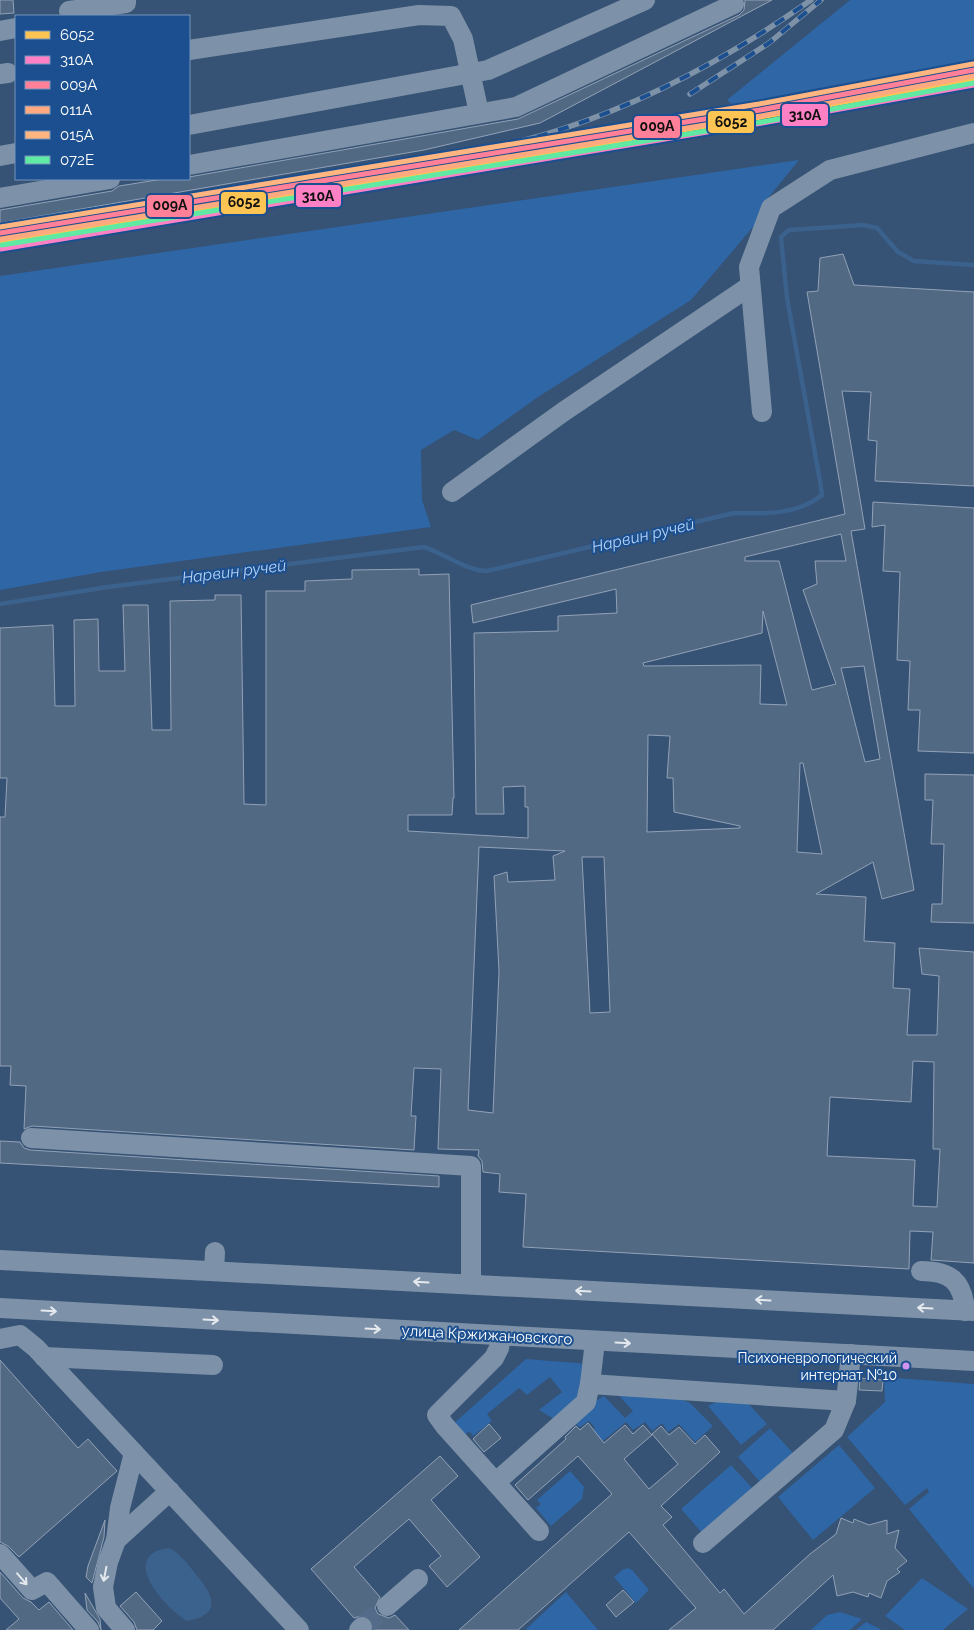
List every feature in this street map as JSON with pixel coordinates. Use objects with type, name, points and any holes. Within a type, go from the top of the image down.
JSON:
[{"type":"street","points":[[68,9],[126,4],[126,0]]},
{"type":"street","points":[[190,125],[471,71],[488,70],[645,0]]},
{"type":"street","points":[[190,165],[419,126],[516,107],[734,4],[732,0]]},
{"type":"street","points":[[190,50],[419,15],[451,16],[463,38],[479,113]]},
{"type":"street","points":[[0,30],[15,28]]},
{"type":"street","points":[[762,412],[749,267],[771,208],[830,170],[974,133]]},
{"type":"street","points":[[0,156],[15,153]]},
{"type":"street","points":[[0,198],[104,180]]},
{"type":"street","points":[[452,492],[563,412],[750,286]]},
{"type":"street","points":[[31,1138],[471,1166],[471,1284]]},
{"type":"street","points":[[0,1260],[214,1261],[471,1284],[969,1311],[956,1282],[947,1275],[936,1271],[921,1271]]},
{"type":"street","name":"улица Кржижановского","points":[[0,1308],[974,1361]]},
{"type":"street","points":[[0,1339],[8,1335],[20,1335],[30,1341],[134,1453],[167,1494],[280,1622],[299,1630]]},
{"type":"street","points":[[501,1336],[499,1348],[494,1358],[437,1415],[539,1532]]},
{"type":"street","points":[[496,1482],[586,1402],[595,1341]]},
{"type":"street","points":[[703,1543],[834,1430],[846,1401],[851,1354]]},
{"type":"street","points":[[44,1357],[213,1365]]},
{"type":"street","points":[[590,1384],[846,1401]]},
{"type":"street","points":[[125,1630],[106,1608],[103,1587],[108,1562],[116,1540],[120,1508],[134,1453]]},
{"type":"street","points":[[116,1540],[167,1494]]},
{"type":"street","points":[[0,1554],[32,1590],[47,1582],[89,1630]]},
{"type":"street","points":[[387,1606],[418,1579]]},
{"type":"shaded area","points":[[850,0],[974,0],[974,63],[737,109],[727,100]]},
{"type":"shaded area","points":[[799,160],[768,198],[759,220],[691,300],[538,397],[478,440],[454,430],[421,450],[422,500],[431,527],[101,572],[0,590],[0,276]]},
{"type":"shaded area","points":[[526,1359],[589,1364],[584,1393],[554,1419],[539,1410],[562,1392],[550,1377],[527,1395],[519,1388],[487,1414],[492,1421],[473,1436],[469,1431],[462,1438],[451,1426]]},
{"type":"shaded area","points":[[884,1377],[974,1384],[974,1589],[909,1509],[929,1492],[927,1488],[905,1505],[847,1437],[885,1402]]},
{"type":"shaded area","points":[[623,1390],[674,1396],[690,1403],[713,1426],[695,1442],[679,1424],[668,1432],[662,1423],[652,1431],[645,1422],[633,1430],[626,1422],[598,1445],[588,1435],[595,1428],[589,1421],[580,1427],[576,1424],[590,1404],[604,1396],[625,1418],[633,1411],[620,1397]]},
{"type":"shaded area","points":[[727,1396],[745,1400],[767,1424],[741,1445],[708,1406]]},
{"type":"shaded area","points":[[770,1428],[794,1454],[761,1483],[738,1457]]},
{"type":"shaded area","points":[[839,1445],[875,1488],[813,1540],[778,1497]]},
{"type":"shaded area","points":[[731,1465],[754,1490],[704,1535],[681,1509]]},
{"type":"shaded area","points":[[570,1471],[584,1487],[582,1499],[551,1526],[536,1508],[541,1504],[537,1500]]},
{"type":"shaded area","points":[[169,1548],[185,1561],[210,1594],[211,1608],[199,1618],[187,1621],[168,1605],[150,1582],[146,1571],[147,1561],[154,1553]]},
{"type":"shaded area","points":[[628,1568],[632,1570],[649,1590],[636,1603],[614,1577],[622,1570]]},
{"type":"shaded area","points":[[922,1578],[968,1609],[943,1630],[905,1630],[885,1616]]},
{"type":"shaded area","points":[[566,1592],[598,1630],[525,1630]]},
{"type":"shaded area","points":[[840,1612],[862,1619],[850,1630],[811,1630],[827,1615]]},
{"type":"shaded area","points":[[866,1622],[882,1630],[856,1630]]},
{"type":"building","points":[[0,0],[13,0],[14,13],[0,14]]},
{"type":"building","points":[[745,0],[772,0],[540,123],[424,150],[0,223],[0,210],[112,191],[119,186],[157,180],[190,180],[190,177],[518,119],[739,15],[744,10]]},
{"type":"building","points":[[843,254],[854,285],[974,292],[974,486],[875,481],[877,441],[868,440],[871,392],[842,391],[865,529],[851,531],[914,890],[882,899],[873,862],[816,894],[866,897],[864,941],[895,943],[893,988],[910,989],[907,1035],[937,1035],[939,976],[922,974],[919,948],[974,952],[974,1263],[931,1260],[933,1232],[910,1231],[909,1269],[523,1247],[526,1194],[499,1192],[500,1174],[483,1172],[482,1161],[478,1156],[479,1150],[438,1149],[441,1069],[414,1068],[411,1116],[416,1116],[414,1150],[32,1126],[24,1129],[26,1086],[10,1085],[11,1066],[0,1066],[0,817],[5,817],[7,778],[0,778],[0,628],[53,625],[55,706],[75,706],[74,620],[98,619],[99,671],[125,671],[123,605],[148,605],[152,730],[171,730],[170,601],[215,600],[215,595],[241,595],[244,804],[266,805],[266,591],[305,591],[305,581],[352,579],[352,570],[419,569],[419,575],[449,574],[454,798],[452,815],[408,815],[408,831],[528,838],[528,807],[525,807],[525,786],[503,787],[504,814],[476,814],[474,633],[558,631],[558,616],[617,613],[616,589],[473,623],[471,605],[845,514],[807,292],[818,291],[820,258]],"holes":[[[841,534],[846,561],[815,561],[817,584],[803,590],[836,684],[812,690],[779,561],[745,561],[745,557]],[[763,611],[787,705],[760,704],[761,665],[644,666],[643,663],[762,633]],[[864,666],[880,759],[865,762],[841,668]],[[648,735],[670,736],[667,778],[673,778],[674,812],[740,826],[740,828],[647,832]],[[800,763],[803,763],[822,854],[797,852]],[[479,847],[565,851],[553,856],[555,880],[508,882],[507,872],[494,876],[499,971],[493,1113],[468,1110]],[[582,857],[604,857],[610,1012],[590,1013]],[[913,1061],[934,1062],[933,1149],[940,1149],[937,1207],[913,1206],[915,1160],[827,1156],[830,1097],[911,1102]]]},
{"type":"building","points":[[873,502],[974,508],[974,753],[918,751],[920,710],[908,710],[910,661],[897,660],[900,572],[883,571],[885,525],[872,527]]},
{"type":"building","points":[[925,774],[974,775],[974,923],[931,922],[932,904],[942,904],[944,844],[931,844],[933,800],[925,800]]},
{"type":"building","points":[[0,1141],[20,1142],[24,1148],[30,1150],[439,1176],[439,1187],[0,1163]]},
{"type":"building","points":[[0,1360],[78,1448],[88,1439],[117,1471],[19,1557],[8,1546],[0,1542]]},
{"type":"building","points":[[860,1378],[883,1380],[882,1391],[859,1390]]},
{"type":"building","points":[[588,1423],[604,1443],[625,1425],[633,1434],[643,1425],[652,1435],[624,1459],[649,1489],[678,1464],[652,1434],[661,1426],[669,1435],[679,1427],[695,1444],[705,1435],[720,1452],[661,1506],[672,1517],[663,1525],[720,1593],[724,1589],[744,1614],[810,1554],[836,1534],[841,1518],[853,1523],[854,1519],[869,1525],[887,1520],[887,1534],[899,1530],[895,1548],[907,1561],[897,1569],[900,1572],[887,1581],[881,1598],[869,1593],[868,1597],[853,1592],[837,1596],[833,1575],[773,1630],[669,1630],[696,1608],[629,1532],[518,1630],[459,1630],[612,1494],[578,1456],[528,1500],[515,1485],[566,1439],[565,1437],[576,1426],[580,1430]]},
{"type":"building","points":[[489,1424],[501,1438],[484,1452],[473,1439]]},
{"type":"building","points":[[440,1456],[458,1476],[431,1500],[480,1557],[447,1587],[429,1566],[441,1556],[409,1519],[354,1567],[380,1597],[375,1608],[378,1614],[389,1618],[395,1615],[409,1630],[373,1630],[370,1618],[365,1615],[354,1618],[311,1569]]},
{"type":"building","points":[[105,1520],[104,1537],[92,1583],[86,1577],[88,1566]]},
{"type":"building","points":[[0,1572],[23,1598],[31,1602],[39,1610],[49,1602],[73,1630],[6,1630],[19,1619],[0,1598]]},
{"type":"building","points":[[623,1590],[634,1602],[616,1617],[606,1605]]},
{"type":"building","points":[[136,1592],[162,1621],[153,1630],[137,1630],[134,1622],[120,1606]]},
{"type":"building","points":[[85,1593],[100,1619],[101,1630],[98,1622],[87,1610]]},
{"type":"waterway","name":"Нарвин ручей","points":[[0,604],[108,587],[424,547],[463,565],[487,571],[734,513],[769,513],[792,510],[813,502],[822,495],[787,298],[781,237],[789,230],[863,225],[877,228],[898,252],[914,261],[974,265]]},
{"type":"tunnel","points":[[362,1627],[387,1606]]},
{"type":"railway","points":[[430,162],[543,135],[626,105],[721,57],[811,0]]},
{"type":"railway","points":[[690,94],[769,43],[821,0]]},
{"type":"transit line","name":"015А","points":[[0,227],[759,104],[973,64]]},
{"type":"transit line","name":"009А","points":[[0,233],[760,110],[974,70]]},
{"type":"transit line","name":"011А","points":[[1,239],[761,116],[974,76]]},
{"type":"transit line","name":"6052","points":[[0,243],[761,117],[974,79]]},
{"type":"transit line","name":"072Е","points":[[2,245],[762,122],[974,83]]},
{"type":"transit line","name":"310А","points":[[1,249],[762,123],[974,85]]},
{"type":"place","name":"Психоневрологический интернат №10","points":[[906,1366]]}]
